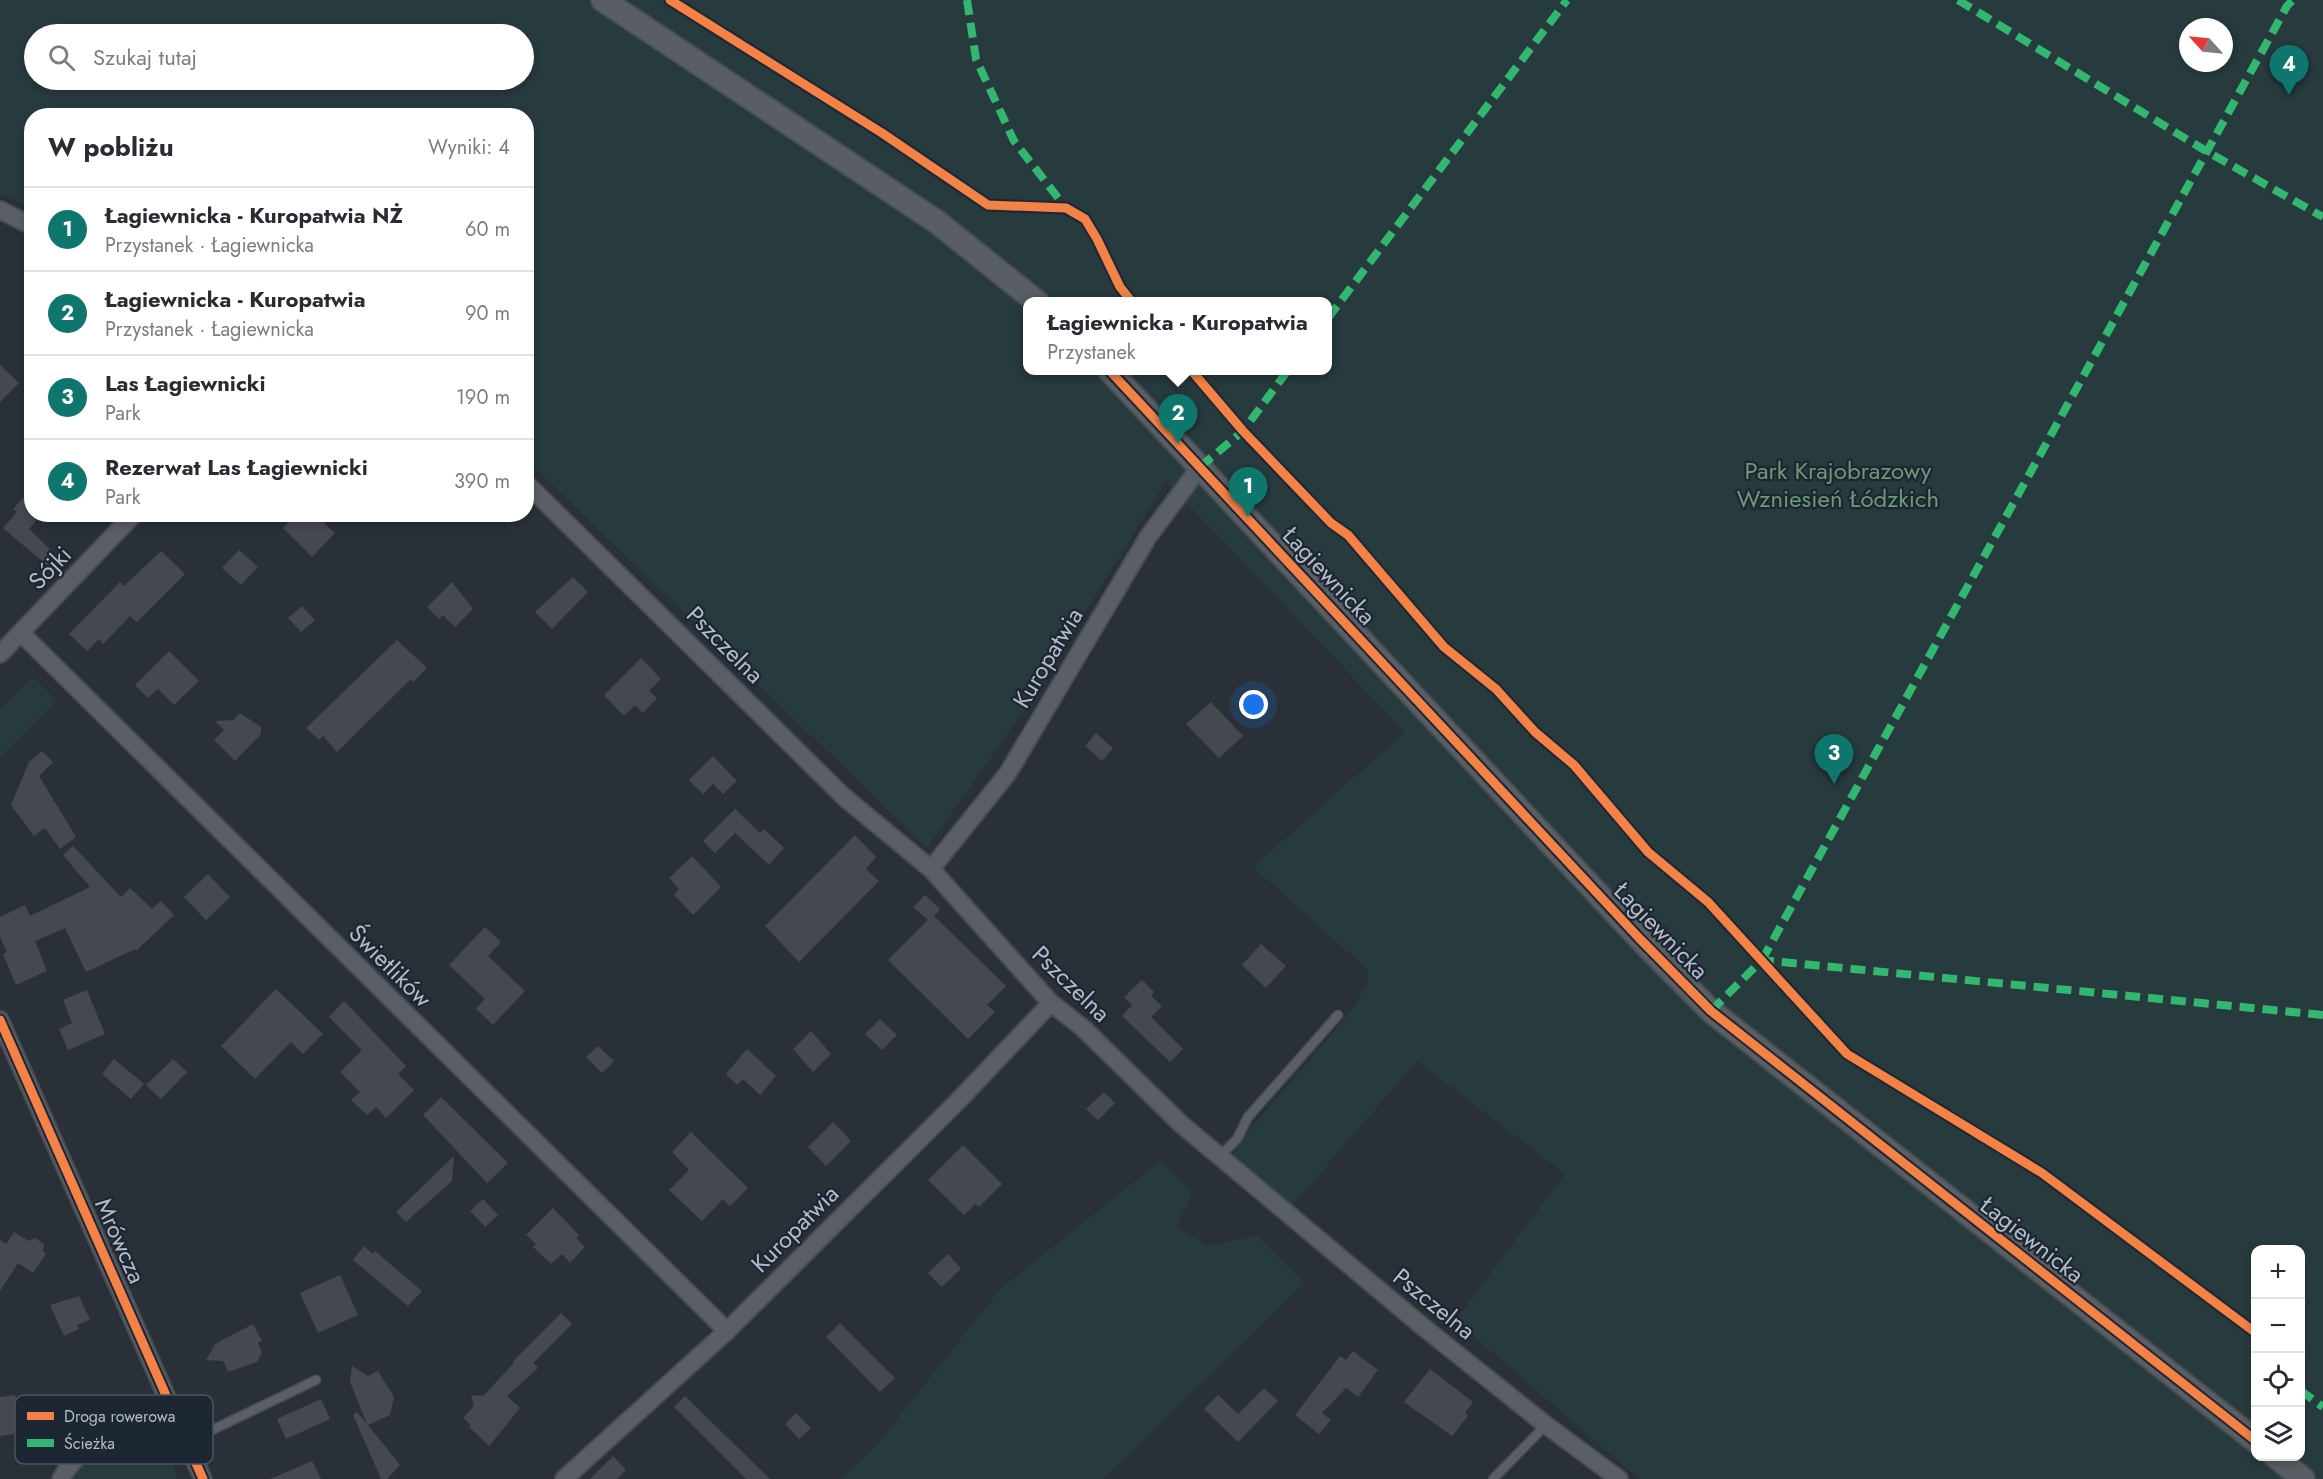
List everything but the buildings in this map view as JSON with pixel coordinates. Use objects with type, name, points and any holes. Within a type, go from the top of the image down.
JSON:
[{"type":"street","points":[[603,0],[937,222],[1031,297]]},
{"type":"street","points":[[0,210],[24,221]]},
{"type":"street","name":"Łagiewnicka","points":[[1114,375],[1639,938],[1711,1011],[2251,1437]]},
{"type":"street","name":"Kuropatwia","points":[[931,869],[1008,773],[1148,537],[1200,466]]},
{"type":"street","name":"Pszczelna","points":[[534,491],[844,797],[931,869],[1051,1003],[1083,1028],[1180,1124],[1546,1425],[1619,1479]]},
{"type":"street","name":"Sójki","points":[[0,654],[126,522]]},
{"type":"street","name":"Świetlików","points":[[21,633],[727,1331]]},
{"type":"street","name":"Kuropatwia","points":[[564,1479],[727,1331],[949,1110],[1051,1003]]},
{"type":"street","name":"Mrówcza","points":[[0,1020],[167,1395]]},
{"type":"street","points":[[2281,1461],[2303,1479]]},
{"type":"street","points":[[61,1479],[73,1464]]},
{"type":"street","name":"Mrówcza","points":[[197,1464],[203,1479]]},
{"type":"lane","points":[[1219,1156],[1237,1139],[1248,1117],[1338,1015]]},
{"type":"lane","points":[[213,1430],[316,1380]]},
{"type":"lane","points":[[1493,1479],[1546,1425]]},
{"type":"green space","name":"Park Krajobrazowy Wzniesień Łódzkich","points":[[0,0],[2323,0],[2323,1479],[1639,1479],[1463,1327],[1458,1317],[1565,1174],[1417,1061],[1292,1206],[1233,1155],[1239,1142],[1348,1015],[1368,984],[1368,970],[1253,867],[1405,732],[1166,481],[1031,701],[927,848],[534,467],[534,108],[24,108],[24,205],[0,193]]},
{"type":"green space","points":[[33,677],[57,701],[0,757],[0,710]]},
{"type":"green space","points":[[1160,1161],[1193,1192],[1176,1227],[1209,1246],[1257,1236],[1305,1283],[1103,1479],[842,1479],[876,1446],[1001,1288]]},
{"type":"green space","points":[[83,1464],[171,1464],[178,1479],[72,1479]]},
{"type":"marked path","points":[[967,0],[976,59],[1014,141],[1066,208]]},
{"type":"marked path","points":[[1332,313],[1567,0]]},
{"type":"marked path","points":[[1958,0],[2206,151],[2323,217]]},
{"type":"marked path","points":[[1762,960],[2287,6],[2293,0]]},
{"type":"marked path","points":[[1200,467],[1243,431],[1284,375]]},
{"type":"marked path","points":[[1711,1011],[1762,960],[2323,1015]]},
{"type":"marked path","points":[[2305,1394],[2323,1407]]},
{"type":"cycle path","points":[[670,0],[882,133],[988,205],[1066,208],[1085,219],[1120,287],[1128,297]]},
{"type":"cycle path","points":[[1114,375],[1639,938],[1711,1011],[2251,1437]]},
{"type":"cycle path","points":[[1195,375],[1243,431],[1331,523],[1348,535],[1444,647],[1496,689],[1535,732],[1574,765],[1648,852],[1708,902],[1847,1054],[2042,1173],[2251,1329]]},
{"type":"cycle path","points":[[0,1020],[166,1395]]},
{"type":"cycle path","points":[[196,1464],[203,1479]]},
{"type":"place","name":"Rezerwat Las Łagiewnicki","points":[[2289,95]]},
{"type":"place","name":"Łagiewnicka - Kuropatwia","points":[[1178,444]]},
{"type":"place","name":"Łagiewnicka - Kuropatwia NŻ","points":[[1248,517]]},
{"type":"place","name":"Las Łagiewnicki","points":[[1834,784]]}]
